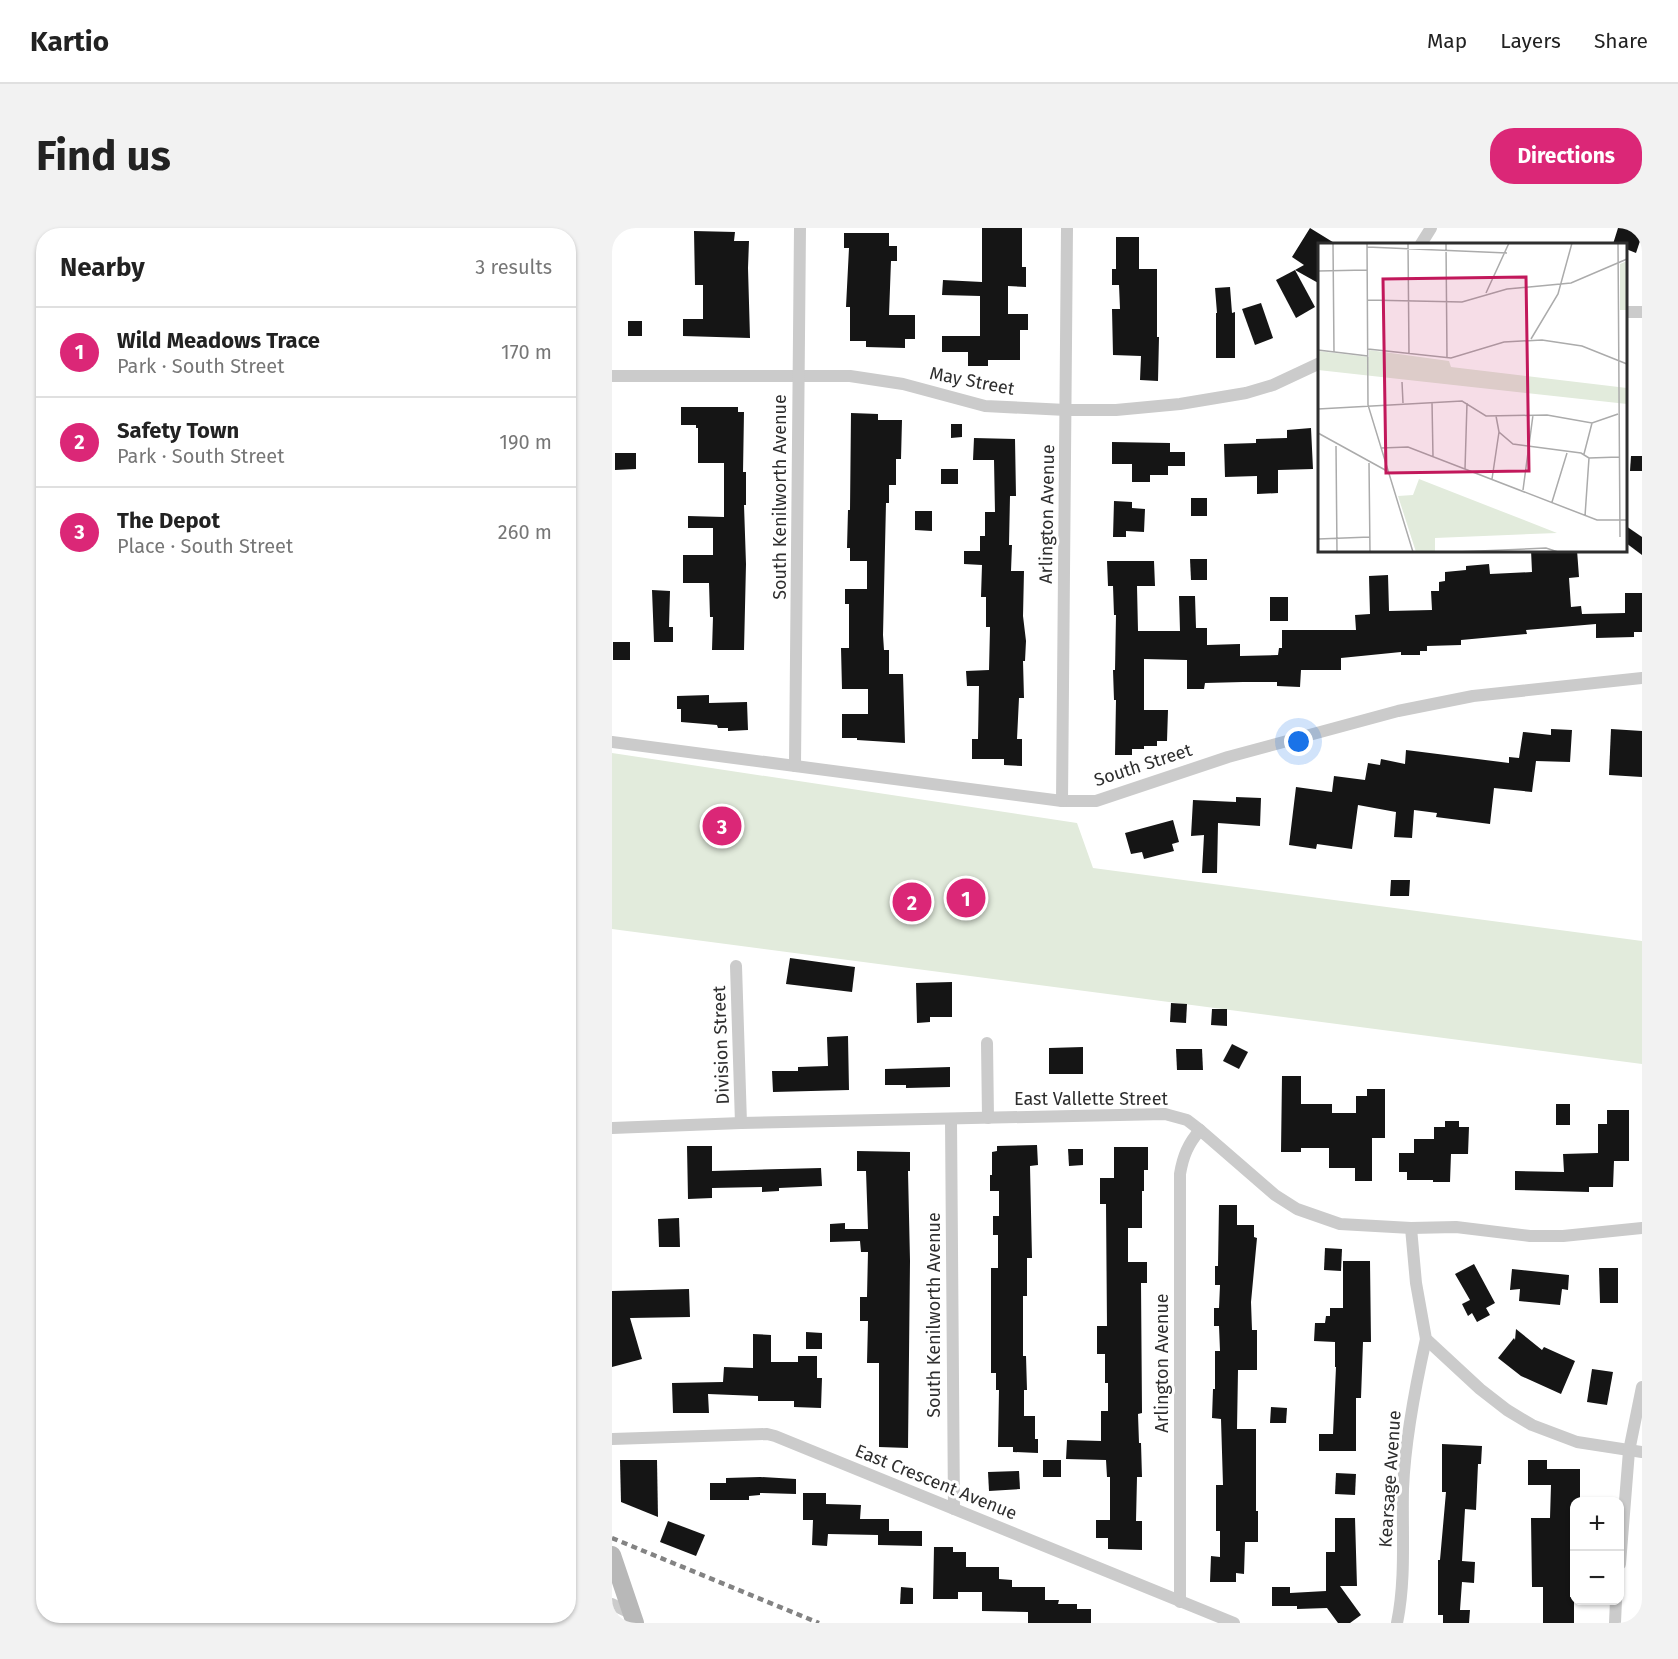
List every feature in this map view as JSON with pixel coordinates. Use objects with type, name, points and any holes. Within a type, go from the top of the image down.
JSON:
[{"type":"main road","points":[[612,1555],[634,1618]]},
{"type":"street","name":"South Kenilworth Avenue","points":[[795,766],[800,228]]},
{"type":"street","name":"Arlington Avenue","points":[[1062,801],[1067,228]]},
{"type":"street","points":[[1423,243],[1431,228]]},
{"type":"street","name":"May Street","points":[[612,376],[850,376],[903,384],[985,405],[1066,410],[1149,408],[1246,393],[1273,385],[1318,364]]},
{"type":"street","name":"South Street","points":[[612,742],[1062,801],[1096,801],[1228,757],[1398,711],[1473,696],[1642,678]]},
{"type":"street","name":"Division Street","points":[[736,966],[741,1123]]},
{"type":"street","points":[[987,1043],[988,1118]]},
{"type":"street","name":"East Vallette Street","points":[[612,1128],[1165,1114],[1187,1120],[1275,1195],[1297,1209],[1341,1224],[1411,1228],[1456,1227],[1530,1236],[1563,1236],[1642,1228]]},
{"type":"street","name":"South Kenilworth Avenue","points":[[951,1119],[954,1509]]},
{"type":"street","name":"Arlington Avenue","points":[[1180,1602],[1180,1174],[1183,1156],[1200,1130]]},
{"type":"street","points":[[1411,1228],[1416,1283],[1426,1339],[1480,1389],[1507,1410],[1532,1425],[1577,1442],[1642,1452]]},
{"type":"street","name":"Kearsage Avenue","points":[[1397,1623],[1402,1581],[1405,1474],[1414,1391],[1426,1339]]},
{"type":"street","points":[[1621,1551],[1629,1450],[1642,1387]]},
{"type":"street","name":"East Crescent Avenue","points":[[612,1439],[766,1434],[1234,1623]]},
{"type":"street","points":[[612,1604],[634,1618]]},
{"type":"street","points":[[1615,1623],[1616,1605]]},
{"type":"green space","points":[[612,753],[1077,823],[1093,868],[1642,941],[1642,1064],[612,929]]},
{"type":"building","points":[[982,228],[1022,228],[1022,267],[1026,267],[1026,287],[1008,286],[1008,314],[1028,314],[1028,330],[1020,330],[1020,360],[988,360],[988,366],[968,366],[968,352],[942,352],[942,336],[980,336],[980,296],[942,295],[943,280],[982,282]]},
{"type":"building","points":[[1310,228],[1334,243],[1318,243],[1318,283],[1295,270],[1304,265],[1292,257]]},
{"type":"building","points":[[1618,228],[1642,228],[1636,253],[1627,249],[1627,243],[1613,243]]},
{"type":"building","points":[[694,231],[735,232],[734,241],[749,241],[750,338],[683,336],[683,319],[703,319],[703,285],[695,285]]},
{"type":"building","points":[[844,233],[889,233],[889,246],[897,246],[897,261],[891,261],[889,315],[915,315],[915,339],[905,339],[905,348],[866,347],[866,341],[850,341],[850,307],[846,307],[849,248],[844,248]]},
{"type":"building","points":[[1116,237],[1139,237],[1139,269],[1157,269],[1158,381],[1140,380],[1141,356],[1113,355],[1112,309],[1120,309],[1119,285],[1112,285],[1112,269],[1116,269]]},
{"type":"building","points":[[1295,270],[1315,307],[1296,318],[1276,280]]},
{"type":"building","points":[[1230,287],[1232,313],[1235,312],[1235,358],[1216,358],[1215,288]]},
{"type":"building","points":[[1261,303],[1273,338],[1255,345],[1242,309]]},
{"type":"building","points":[[628,321],[642,321],[642,336],[628,336]]},
{"type":"building","points":[[681,407],[738,407],[738,412],[744,412],[746,564],[744,650],[712,650],[713,617],[710,617],[709,583],[683,583],[683,555],[713,555],[713,528],[688,528],[688,516],[724,517],[724,463],[698,463],[698,428],[696,425],[681,425]]},
{"type":"building","points":[[851,413],[878,414],[878,420],[902,420],[901,459],[896,459],[896,485],[889,485],[889,503],[886,503],[883,635],[884,650],[889,650],[889,674],[903,674],[905,743],[842,738],[842,714],[868,714],[868,689],[842,689],[841,648],[849,648],[849,604],[845,604],[845,589],[867,589],[867,561],[850,561],[850,548],[847,548],[848,510],[850,510]]},
{"type":"building","points":[[951,424],[962,424],[962,437],[951,438]]},
{"type":"building","points":[[1311,428],[1313,469],[1278,470],[1278,493],[1257,494],[1257,476],[1225,477],[1224,444],[1256,443],[1256,439],[1287,438],[1287,430]]},
{"type":"building","points":[[974,438],[1015,439],[1016,496],[1010,496],[1009,545],[1012,545],[1011,571],[1024,571],[1023,616],[1026,641],[1025,661],[1023,661],[1024,698],[1019,698],[1017,739],[1022,739],[1022,766],[1004,765],[1004,759],[972,759],[972,739],[978,739],[979,686],[967,686],[966,671],[989,670],[990,627],[986,627],[986,597],[981,597],[982,565],[964,564],[964,551],[980,551],[980,536],[985,536],[985,512],[995,512],[994,460],[973,460]]},
{"type":"building","points":[[1112,442],[1170,443],[1170,452],[1185,452],[1185,466],[1168,466],[1168,475],[1150,475],[1150,482],[1132,482],[1132,464],[1112,464]]},
{"type":"building","points":[[615,453],[636,453],[636,469],[615,470]]},
{"type":"building","points":[[1631,456],[1642,456],[1642,471],[1630,471]]},
{"type":"building","points":[[941,469],[958,469],[958,484],[941,484]]},
{"type":"building","points":[[1191,498],[1207,498],[1207,516],[1191,516]]},
{"type":"building","points":[[1114,501],[1132,502],[1132,508],[1145,509],[1144,532],[1126,531],[1126,537],[1113,537]]},
{"type":"building","points":[[915,511],[932,511],[932,531],[915,530]]},
{"type":"building","points":[[1627,527],[1642,537],[1642,555],[1627,544]]},
{"type":"building","points":[[1531,552],[1577,552],[1579,577],[1569,578],[1571,607],[1581,606],[1582,614],[1625,613],[1625,593],[1642,593],[1642,632],[1634,632],[1634,637],[1596,638],[1596,624],[1526,630],[1527,634],[1461,640],[1461,645],[1427,646],[1427,651],[1420,651],[1420,655],[1401,655],[1401,652],[1341,658],[1341,670],[1301,670],[1300,687],[1277,686],[1277,682],[1243,682],[1205,683],[1204,689],[1187,689],[1187,660],[1144,659],[1144,710],[1168,710],[1167,741],[1157,741],[1157,746],[1144,746],[1144,749],[1132,749],[1132,755],[1115,755],[1116,700],[1114,700],[1113,670],[1115,670],[1116,615],[1114,615],[1113,586],[1108,586],[1107,561],[1154,561],[1155,586],[1137,586],[1138,631],[1180,631],[1179,596],[1195,596],[1196,628],[1207,628],[1207,645],[1240,644],[1240,656],[1278,655],[1279,648],[1282,648],[1282,630],[1356,630],[1355,615],[1370,614],[1369,576],[1388,575],[1389,611],[1432,610],[1431,591],[1439,591],[1439,582],[1445,581],[1445,572],[1466,570],[1466,566],[1489,564],[1490,574],[1532,572]]},
{"type":"building","points":[[1190,559],[1207,559],[1207,580],[1191,580]]},
{"type":"building","points":[[652,590],[670,591],[669,627],[673,627],[673,642],[654,642]]},
{"type":"building","points":[[1270,597],[1288,597],[1288,621],[1270,621]]},
{"type":"building","points":[[613,642],[630,642],[630,660],[613,660]]},
{"type":"building","points":[[709,695],[709,703],[747,702],[748,730],[728,731],[728,728],[718,728],[717,725],[681,722],[681,709],[677,709],[677,696]]},
{"type":"building","points":[[1551,729],[1572,730],[1570,762],[1536,761],[1532,792],[1494,788],[1490,824],[1436,817],[1437,813],[1414,810],[1412,838],[1394,837],[1396,812],[1358,805],[1352,849],[1317,844],[1316,849],[1289,845],[1296,787],[1332,792],[1334,776],[1365,780],[1368,763],[1380,765],[1381,759],[1405,764],[1406,750],[1509,763],[1509,757],[1519,758],[1523,732],[1551,735]]},
{"type":"building","points":[[1611,729],[1642,731],[1642,777],[1609,775]]},
{"type":"building","points":[[1236,797],[1261,798],[1260,826],[1218,823],[1217,873],[1202,873],[1204,835],[1191,836],[1193,800],[1236,802]]},
{"type":"building","points":[[706,812],[742,817],[738,840],[703,834]]},
{"type":"building","points":[[1173,820],[1179,842],[1172,844],[1174,851],[1144,859],[1142,852],[1131,854],[1125,833]]},
{"type":"building","points":[[1391,880],[1410,880],[1409,896],[1390,896]]},
{"type":"building","points":[[790,958],[855,967],[852,992],[786,984]]},
{"type":"building","points":[[952,982],[952,1017],[930,1017],[930,1022],[917,1023],[916,983]]},
{"type":"building","points":[[1171,1003],[1187,1004],[1186,1023],[1170,1022]]},
{"type":"building","points":[[1212,1009],[1227,1009],[1227,1026],[1211,1025]]},
{"type":"building","points":[[848,1036],[849,1090],[773,1092],[772,1071],[798,1071],[798,1067],[828,1066],[827,1037]]},
{"type":"building","points":[[1232,1044],[1248,1052],[1239,1069],[1223,1061]]},
{"type":"building","points":[[1083,1047],[1083,1074],[1049,1074],[1049,1048]]},
{"type":"building","points":[[1176,1049],[1202,1049],[1203,1070],[1177,1070]]},
{"type":"building","points":[[950,1067],[950,1087],[906,1088],[906,1085],[885,1085],[885,1069]]},
{"type":"building","points":[[1282,1076],[1301,1076],[1301,1104],[1332,1104],[1332,1113],[1356,1113],[1356,1096],[1367,1096],[1367,1089],[1385,1089],[1385,1138],[1372,1138],[1372,1181],[1355,1181],[1355,1168],[1329,1168],[1329,1148],[1301,1148],[1301,1152],[1281,1152]]},
{"type":"building","points":[[1556,1104],[1570,1104],[1570,1125],[1556,1125]]},
{"type":"building","points":[[1607,1110],[1629,1110],[1629,1161],[1614,1161],[1613,1187],[1589,1187],[1589,1192],[1515,1190],[1515,1171],[1564,1172],[1563,1154],[1598,1153],[1598,1124],[1607,1124]]},
{"type":"building","points":[[1445,1121],[1459,1121],[1459,1127],[1469,1127],[1468,1154],[1451,1154],[1450,1182],[1407,1180],[1407,1172],[1399,1172],[1399,1153],[1414,1153],[1414,1139],[1434,1139],[1434,1127],[1445,1127]]},
{"type":"building","points":[[1037,1145],[1038,1165],[1030,1166],[1032,1258],[1027,1258],[1027,1296],[1023,1296],[1023,1356],[1026,1356],[1027,1390],[1024,1390],[1024,1416],[1035,1416],[1035,1439],[1038,1439],[1038,1453],[1013,1452],[1013,1447],[998,1447],[999,1390],[996,1390],[996,1373],[991,1373],[991,1268],[998,1268],[998,1235],[993,1235],[993,1216],[999,1216],[999,1191],[990,1191],[992,1152],[997,1151],[997,1146]]},
{"type":"building","points":[[687,1146],[712,1146],[712,1171],[821,1168],[822,1186],[779,1188],[779,1191],[762,1192],[762,1187],[712,1188],[712,1198],[688,1199]]},
{"type":"building","points":[[1114,1147],[1148,1147],[1148,1170],[1144,1170],[1144,1191],[1142,1191],[1142,1228],[1128,1228],[1128,1262],[1147,1262],[1147,1283],[1141,1283],[1142,1413],[1138,1414],[1142,1477],[1137,1477],[1136,1521],[1142,1521],[1142,1550],[1108,1549],[1108,1538],[1096,1538],[1096,1520],[1110,1520],[1110,1477],[1107,1477],[1106,1460],[1066,1459],[1067,1440],[1101,1441],[1101,1411],[1108,1411],[1105,1354],[1097,1354],[1097,1326],[1107,1326],[1106,1204],[1100,1204],[1100,1178],[1114,1178]]},
{"type":"building","points":[[1068,1149],[1083,1149],[1083,1165],[1069,1166]]},
{"type":"building","points":[[857,1151],[910,1152],[910,1171],[908,1171],[910,1261],[908,1448],[879,1447],[879,1363],[867,1363],[868,1321],[860,1321],[860,1297],[867,1297],[868,1252],[861,1252],[860,1241],[830,1242],[830,1224],[845,1223],[845,1229],[868,1229],[866,1171],[857,1171]]},
{"type":"building","points":[[1219,1205],[1237,1205],[1237,1225],[1254,1225],[1254,1237],[1257,1238],[1251,1302],[1252,1330],[1257,1330],[1257,1370],[1238,1370],[1237,1429],[1256,1429],[1258,1542],[1245,1542],[1244,1574],[1236,1573],[1236,1582],[1210,1582],[1211,1556],[1220,1557],[1220,1531],[1216,1531],[1216,1485],[1223,1485],[1221,1419],[1212,1418],[1215,1351],[1220,1351],[1219,1326],[1214,1326],[1214,1308],[1219,1308],[1220,1285],[1215,1285],[1215,1266],[1218,1266]]},
{"type":"building","points":[[679,1218],[680,1247],[659,1247],[658,1219]]},
{"type":"building","points":[[1325,1248],[1342,1249],[1341,1271],[1324,1270]]},
{"type":"building","points":[[1343,1261],[1370,1261],[1371,1342],[1363,1342],[1361,1398],[1356,1398],[1356,1451],[1319,1451],[1319,1434],[1333,1434],[1336,1367],[1335,1342],[1314,1341],[1315,1323],[1325,1323],[1326,1316],[1330,1316],[1330,1308],[1343,1308]]},
{"type":"building","points":[[1474,1264],[1495,1303],[1486,1308],[1490,1315],[1477,1322],[1472,1313],[1468,1316],[1462,1304],[1470,1300],[1455,1274]]},
{"type":"building","points":[[1599,1268],[1618,1268],[1618,1303],[1600,1303]]},
{"type":"building","points":[[1512,1269],[1569,1275],[1568,1290],[1562,1289],[1560,1305],[1519,1301],[1520,1289],[1510,1290]]},
{"type":"building","points":[[689,1289],[690,1317],[630,1318],[642,1359],[612,1367],[612,1291]]},
{"type":"building","points":[[1516,1329],[1542,1350],[1544,1347],[1575,1361],[1561,1394],[1521,1376],[1498,1358],[1514,1338],[1515,1340]]},
{"type":"building","points":[[806,1332],[822,1333],[822,1349],[806,1349]]},
{"type":"building","points":[[753,1334],[771,1335],[771,1362],[798,1362],[798,1356],[817,1356],[817,1378],[822,1378],[821,1408],[794,1407],[794,1401],[758,1401],[758,1396],[708,1394],[709,1413],[673,1413],[672,1383],[723,1382],[724,1367],[753,1368]]},
{"type":"building","points":[[1592,1369],[1613,1372],[1607,1405],[1587,1402]]},
{"type":"building","points":[[1271,1407],[1287,1408],[1286,1423],[1270,1423]]},
{"type":"building","points":[[1442,1444],[1482,1446],[1481,1464],[1478,1464],[1476,1510],[1465,1509],[1462,1561],[1475,1562],[1474,1583],[1462,1582],[1460,1610],[1470,1610],[1469,1623],[1443,1623],[1443,1615],[1438,1615],[1438,1560],[1440,1560],[1446,1492],[1442,1492]]},
{"type":"building","points":[[620,1460],[657,1460],[658,1517],[621,1502]]},
{"type":"building","points":[[1043,1460],[1061,1460],[1061,1477],[1043,1477]]},
{"type":"building","points":[[1528,1460],[1547,1460],[1547,1469],[1580,1469],[1580,1497],[1570,1497],[1570,1605],[1574,1605],[1574,1623],[1543,1623],[1543,1587],[1532,1587],[1531,1518],[1550,1518],[1551,1485],[1528,1485]]},
{"type":"building","points":[[1019,1471],[1020,1489],[989,1491],[988,1472]]},
{"type":"building","points":[[1336,1473],[1356,1474],[1355,1495],[1335,1494]]},
{"type":"building","points":[[726,1478],[796,1479],[796,1494],[760,1493],[760,1495],[749,1496],[749,1500],[710,1500],[710,1483],[726,1483]]},
{"type":"building","points":[[803,1493],[826,1493],[826,1504],[861,1505],[860,1519],[889,1519],[889,1531],[922,1531],[922,1546],[878,1545],[878,1535],[828,1534],[827,1546],[812,1545],[813,1520],[803,1520]]},
{"type":"building","points":[[1335,1518],[1355,1518],[1357,1586],[1340,1586],[1361,1615],[1350,1623],[1338,1623],[1327,1608],[1297,1609],[1297,1606],[1272,1606],[1272,1587],[1290,1587],[1290,1593],[1326,1591],[1326,1552],[1335,1552]]},
{"type":"building","points":[[668,1521],[705,1535],[696,1556],[660,1542]]},
{"type":"building","points":[[934,1547],[953,1547],[953,1552],[966,1552],[966,1567],[999,1567],[999,1579],[1012,1580],[1012,1587],[1045,1587],[1045,1600],[1059,1600],[1058,1604],[1077,1604],[1077,1609],[1091,1609],[1091,1623],[1028,1623],[1028,1612],[982,1611],[982,1592],[958,1592],[958,1599],[933,1599]]},
{"type":"building","points":[[901,1587],[913,1588],[913,1604],[900,1604]]},
{"type":"railway","points":[[612,1538],[819,1623]]},
{"type":"place","name":"The Depot","points":[[722,826]]},
{"type":"place","name":"Wild Meadows Trace","points":[[966,898]]},
{"type":"place","name":"Safety Town","points":[[912,902]]}]
